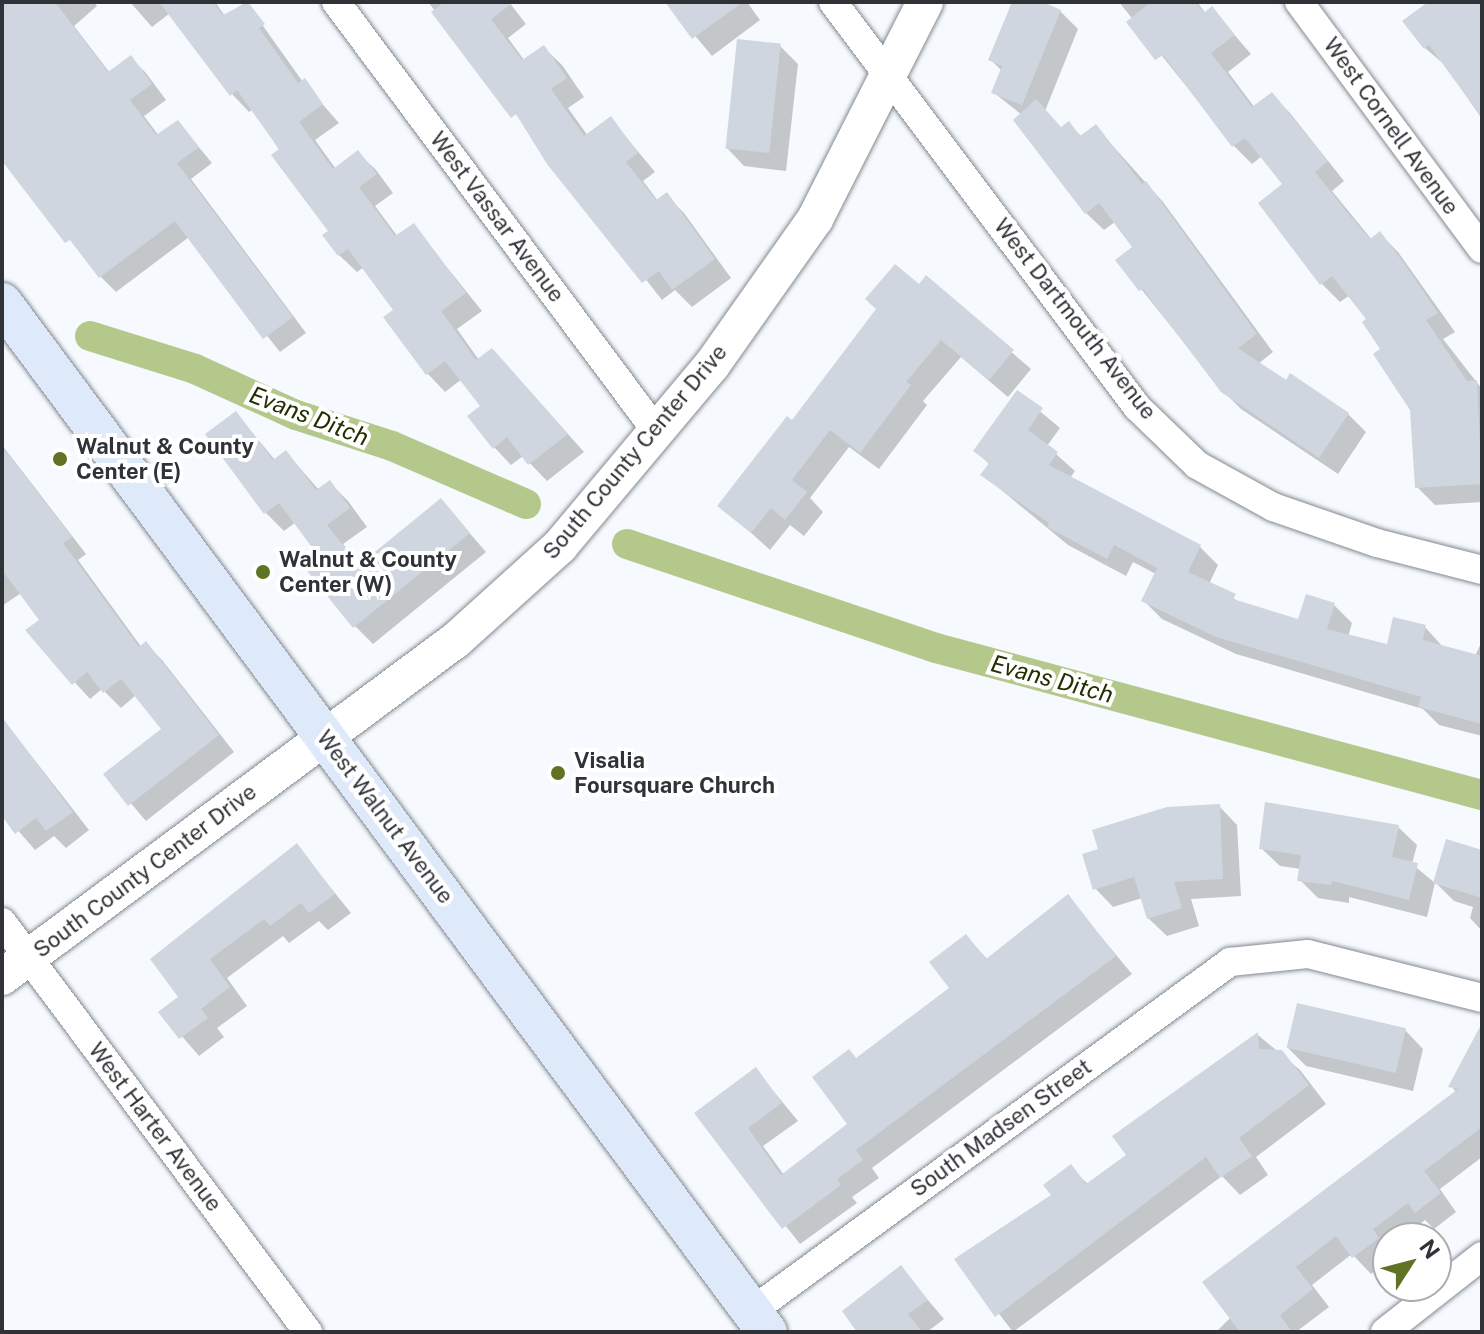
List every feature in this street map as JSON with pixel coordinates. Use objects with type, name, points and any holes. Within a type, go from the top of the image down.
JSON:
[{"type":"main road","name":"West Walnut Avenue","points":[[2,303],[759,1321]]},
{"type":"street","name":"West Vassar Avenue","points":[[336,2],[657,432]]},
{"type":"street","name":"West Dartmouth Avenue","points":[[833,2],[1137,407],[1197,465],[1273,507],[1377,543],[1482,570]]},
{"type":"street","name":"South County Center Drive","points":[[15,967],[456,640],[560,546],[712,365],[815,219],[890,78],[925,2]]},
{"type":"street","name":"West Cornell Avenue","points":[[1299,2],[1482,249]]},
{"type":"street","name":"West Harter Avenue","points":[[2,922],[15,967],[308,1332]]},
{"type":"street","name":"South Madsen Street","points":[[759,1321],[1210,974],[1255,956],[1308,954],[1482,998]]},
{"type":"street","points":[[1385,1332],[1482,1256]]},
{"type":"building","points":[[2,2],[55,2],[108,72],[131,55],[152,84],[130,100],[156,135],[178,120],[199,147],[177,163],[293,317],[263,339],[175,221],[99,278],[70,240],[65,243],[2,161]]},
{"type":"building","points":[[159,2],[213,2],[223,15],[248,2],[265,24],[259,28],[298,83],[305,78],[323,104],[299,122],[333,169],[358,150],[377,174],[359,187],[395,236],[414,223],[466,293],[441,311],[476,360],[492,348],[568,434],[528,465],[507,437],[493,449],[467,416],[480,406],[445,361],[426,375],[383,317],[393,310],[348,249],[338,256],[322,235],[328,231],[271,155],[279,149],[237,90],[230,96]]},
{"type":"building","points":[[444,2],[514,2],[491,19],[522,60],[544,45],[567,78],[551,89],[584,136],[611,116],[638,153],[626,162],[656,200],[667,192],[715,259],[672,290],[659,271],[642,283],[547,164],[516,114],[511,118],[431,12]]},
{"type":"building","points":[[665,2],[743,2],[692,39]]},
{"type":"building","points":[[1012,2],[1043,2],[1061,10],[1022,105],[991,93],[1002,66],[988,60]]},
{"type":"building","points":[[1151,2],[1195,2],[1204,13],[1212,6],[1235,35],[1211,53],[1252,107],[1272,92],[1328,161],[1315,172],[1370,239],[1380,231],[1404,263],[1438,313],[1426,320],[1467,381],[1477,380],[1482,484],[1415,488],[1410,410],[1373,354],[1380,349],[1362,322],[1366,319],[1332,276],[1320,285],[1258,203],[1282,184],[1245,138],[1232,147],[1163,55],[1155,60],[1126,22]]},
{"type":"building","points":[[1428,2],[1482,2],[1482,118],[1429,45],[1424,49],[1402,21]]},
{"type":"building","points":[[737,39],[781,44],[769,153],[726,148]]},
{"type":"building","points":[[1036,99],[1061,127],[1069,121],[1080,136],[1096,124],[1142,184],[1146,181],[1257,334],[1238,348],[1286,380],[1290,373],[1349,413],[1319,458],[1221,392],[1143,289],[1139,291],[1115,260],[1132,247],[1099,203],[1085,214],[1013,120]]},
{"type":"building","points":[[895,264],[919,284],[926,275],[1014,350],[989,380],[941,340],[906,382],[911,385],[860,453],[830,430],[792,480],[807,492],[785,520],[771,508],[751,533],[717,506],[787,416],[792,420],[876,309],[865,299]]},
{"type":"building","points":[[1017,390],[1043,408],[1028,430],[1058,452],[1049,465],[1201,545],[1188,572],[1236,594],[1233,599],[1298,619],[1306,594],[1335,603],[1327,629],[1387,644],[1393,617],[1426,625],[1423,640],[1482,656],[1482,724],[1418,707],[1421,697],[1216,637],[1141,601],[1157,568],[1114,545],[1107,559],[1047,527],[1049,523],[980,475],[989,463],[973,451]]},
{"type":"building","points":[[236,411],[273,460],[286,450],[316,490],[330,480],[350,508],[327,525],[359,565],[441,498],[470,533],[353,628],[299,561],[314,550],[279,503],[264,514],[205,434]]},
{"type":"building","points":[[2,446],[72,537],[63,543],[139,647],[146,641],[219,735],[128,806],[103,774],[161,729],[121,679],[103,693],[87,672],[72,685],[25,630],[39,620],[2,570]]},
{"type":"building","points":[[2,717],[73,812],[46,831],[36,818],[15,834],[2,816]]},
{"type":"building","points":[[1265,802],[1399,825],[1392,857],[1418,863],[1409,900],[1332,881],[1331,885],[1297,881],[1301,855],[1259,849]]},
{"type":"building","points":[[1220,804],[1223,879],[1174,882],[1182,908],[1147,919],[1134,877],[1093,890],[1082,854],[1098,849],[1092,830],[1167,807]]},
{"type":"building","points":[[1446,839],[1482,850],[1482,898],[1433,883]]},
{"type":"building","points":[[297,843],[335,894],[309,913],[301,903],[270,926],[264,919],[210,959],[230,987],[201,1009],[208,1018],[179,1039],[158,1012],[178,997],[150,959]]},
{"type":"building","points":[[1068,894],[1116,956],[856,1150],[863,1160],[837,1179],[841,1185],[782,1229],[694,1113],[756,1067],[782,1103],[748,1128],[781,1175],[847,1124],[812,1077],[849,1049],[856,1058],[949,988],[929,962],[966,934],[986,959]]},
{"type":"building","points":[[1297,1003],[1406,1028],[1396,1073],[1287,1048]]},
{"type":"building","points":[[1482,1023],[1482,1127],[1424,1171],[1441,1193],[1415,1213],[1408,1203],[1382,1222],[1372,1222],[1372,1243],[1352,1258],[1336,1236],[1296,1267],[1313,1289],[1280,1315],[1292,1332],[1240,1332],[1202,1282],[1458,1089],[1448,1087]]},
{"type":"building","points":[[1258,1032],[1259,1049],[1282,1050],[1309,1085],[1239,1138],[1252,1156],[1220,1178],[1206,1157],[995,1317],[954,1259],[1051,1195],[1043,1185],[1071,1164],[1086,1184],[1126,1155],[1112,1136]]},
{"type":"building","points":[[901,1265],[928,1300],[908,1314],[922,1332],[857,1332],[842,1311]]},
{"type":"waterway","name":"Evans Ditch","points":[[90,336],[195,369],[296,415],[392,446],[526,504]]},
{"type":"waterway","name":"Evans Ditch","points":[[627,544],[936,648],[1482,795]]},
{"type":"place","name":"Walnut & County Center (E)","points":[[60,459]]},
{"type":"place","name":"Walnut & County Center (W)","points":[[263,572]]},
{"type":"place","name":"Visalia Foursquare Church","points":[[558,773]]}]
